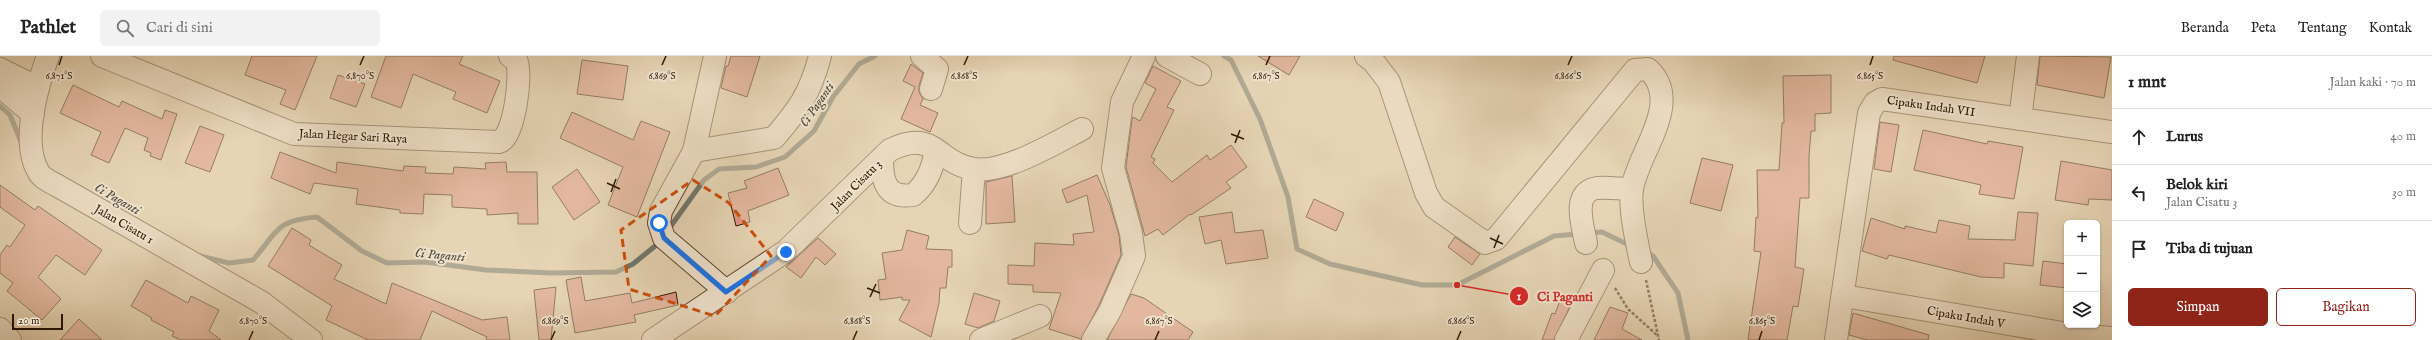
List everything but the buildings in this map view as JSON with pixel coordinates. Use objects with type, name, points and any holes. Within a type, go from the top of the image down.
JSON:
[{"type":"street","name":"Jalan Cisatu 1","points":[[48,56],[38,88],[33,114],[36,166],[58,186],[262,302],[311,340]]},
{"type":"street","name":"Jalan Hegar Sari Raya","points":[[102,56],[294,134],[499,142],[508,136],[513,121],[519,70],[516,60],[510,56]]},
{"type":"street","points":[[715,56],[694,151],[661,211],[662,235],[726,292]]},
{"type":"street","points":[[694,151],[774,138],[808,94],[820,56]]},
{"type":"street","points":[[922,56],[937,70],[931,89]]},
{"type":"street","points":[[1094,340],[1110,310],[1134,256],[1130,233],[1113,168],[1122,102],[1144,56]]},
{"type":"street","points":[[1166,56],[1200,74]]},
{"type":"street","points":[[1366,56],[1389,82],[1426,193],[1434,207],[1479,240],[1486,243],[1496,239],[1634,70],[1648,70],[1656,77],[1662,94],[1662,109],[1632,189],[1635,236],[1641,262]]},
{"type":"street","points":[[2020,119],[2028,56]]},
{"type":"street","points":[[0,69],[38,88]]},
{"type":"street","points":[[0,86],[33,114]]},
{"type":"street","name":"Cipaku Indah VII","points":[[1836,340],[1844,296],[1869,113],[1875,103],[1882,99],[2112,132]]},
{"type":"street","points":[[970,223],[974,169],[1006,166],[1082,129]]},
{"type":"street","name":"Jalan Cisatu 3","points":[[653,340],[786,252],[882,160],[890,150],[912,141],[921,142],[974,169]]},
{"type":"street","points":[[882,160],[882,178],[886,187],[898,195],[912,195],[927,179],[934,164],[936,150]]},
{"type":"street","points":[[1584,233],[1580,204],[1591,190],[1596,188],[1632,189]]},
{"type":"street","points":[[1566,340],[1603,270]]},
{"type":"street","name":"Cipaku Indah V","points":[[1844,296],[2066,334],[2112,338]]},
{"type":"street","points":[[981,340],[1040,316]]},
{"type":"street","points":[[0,330],[10,340]]},
{"type":"path","points":[[1641,262],[1660,340]]},
{"type":"path","points":[[1603,270],[1628,309],[1658,336]]},
{"type":"highlighted area","points":[[693,180],[729,203],[771,256],[715,316],[629,289],[621,230]]},
{"type":"waterway","name":"Ci Paganti","points":[[668,230],[704,180],[719,169],[756,167],[785,157],[814,131],[833,97],[859,64],[875,56]]},
{"type":"waterway","name":"Ci Paganti","points":[[1224,56],[1231,60],[1260,119],[1288,197],[1297,249],[1330,264],[1422,285],[1457,285],[1554,236],[1578,234]]},
{"type":"waterway","name":"Ci Paganti","points":[[0,106],[10,115],[22,144]]},
{"type":"waterway","name":"Ci Paganti","points":[[200,256],[229,263],[253,260],[273,234],[285,224],[293,221],[317,217],[362,251],[387,263],[425,262],[486,270],[551,273],[616,272],[633,264],[660,242]]},
{"type":"waterway","name":"Ci Paganti","points":[[1590,233],[1602,232],[1631,246]]},
{"type":"waterway","name":"Ci Paganti","points":[[1645,252],[1653,256],[1678,293],[1688,340]]},
{"type":"place","name":"Ci Paganti","points":[[1457,285]]},
{"type":"route","points":[[659,223],[660,232],[664,238],[726,292],[786,252]]}]
